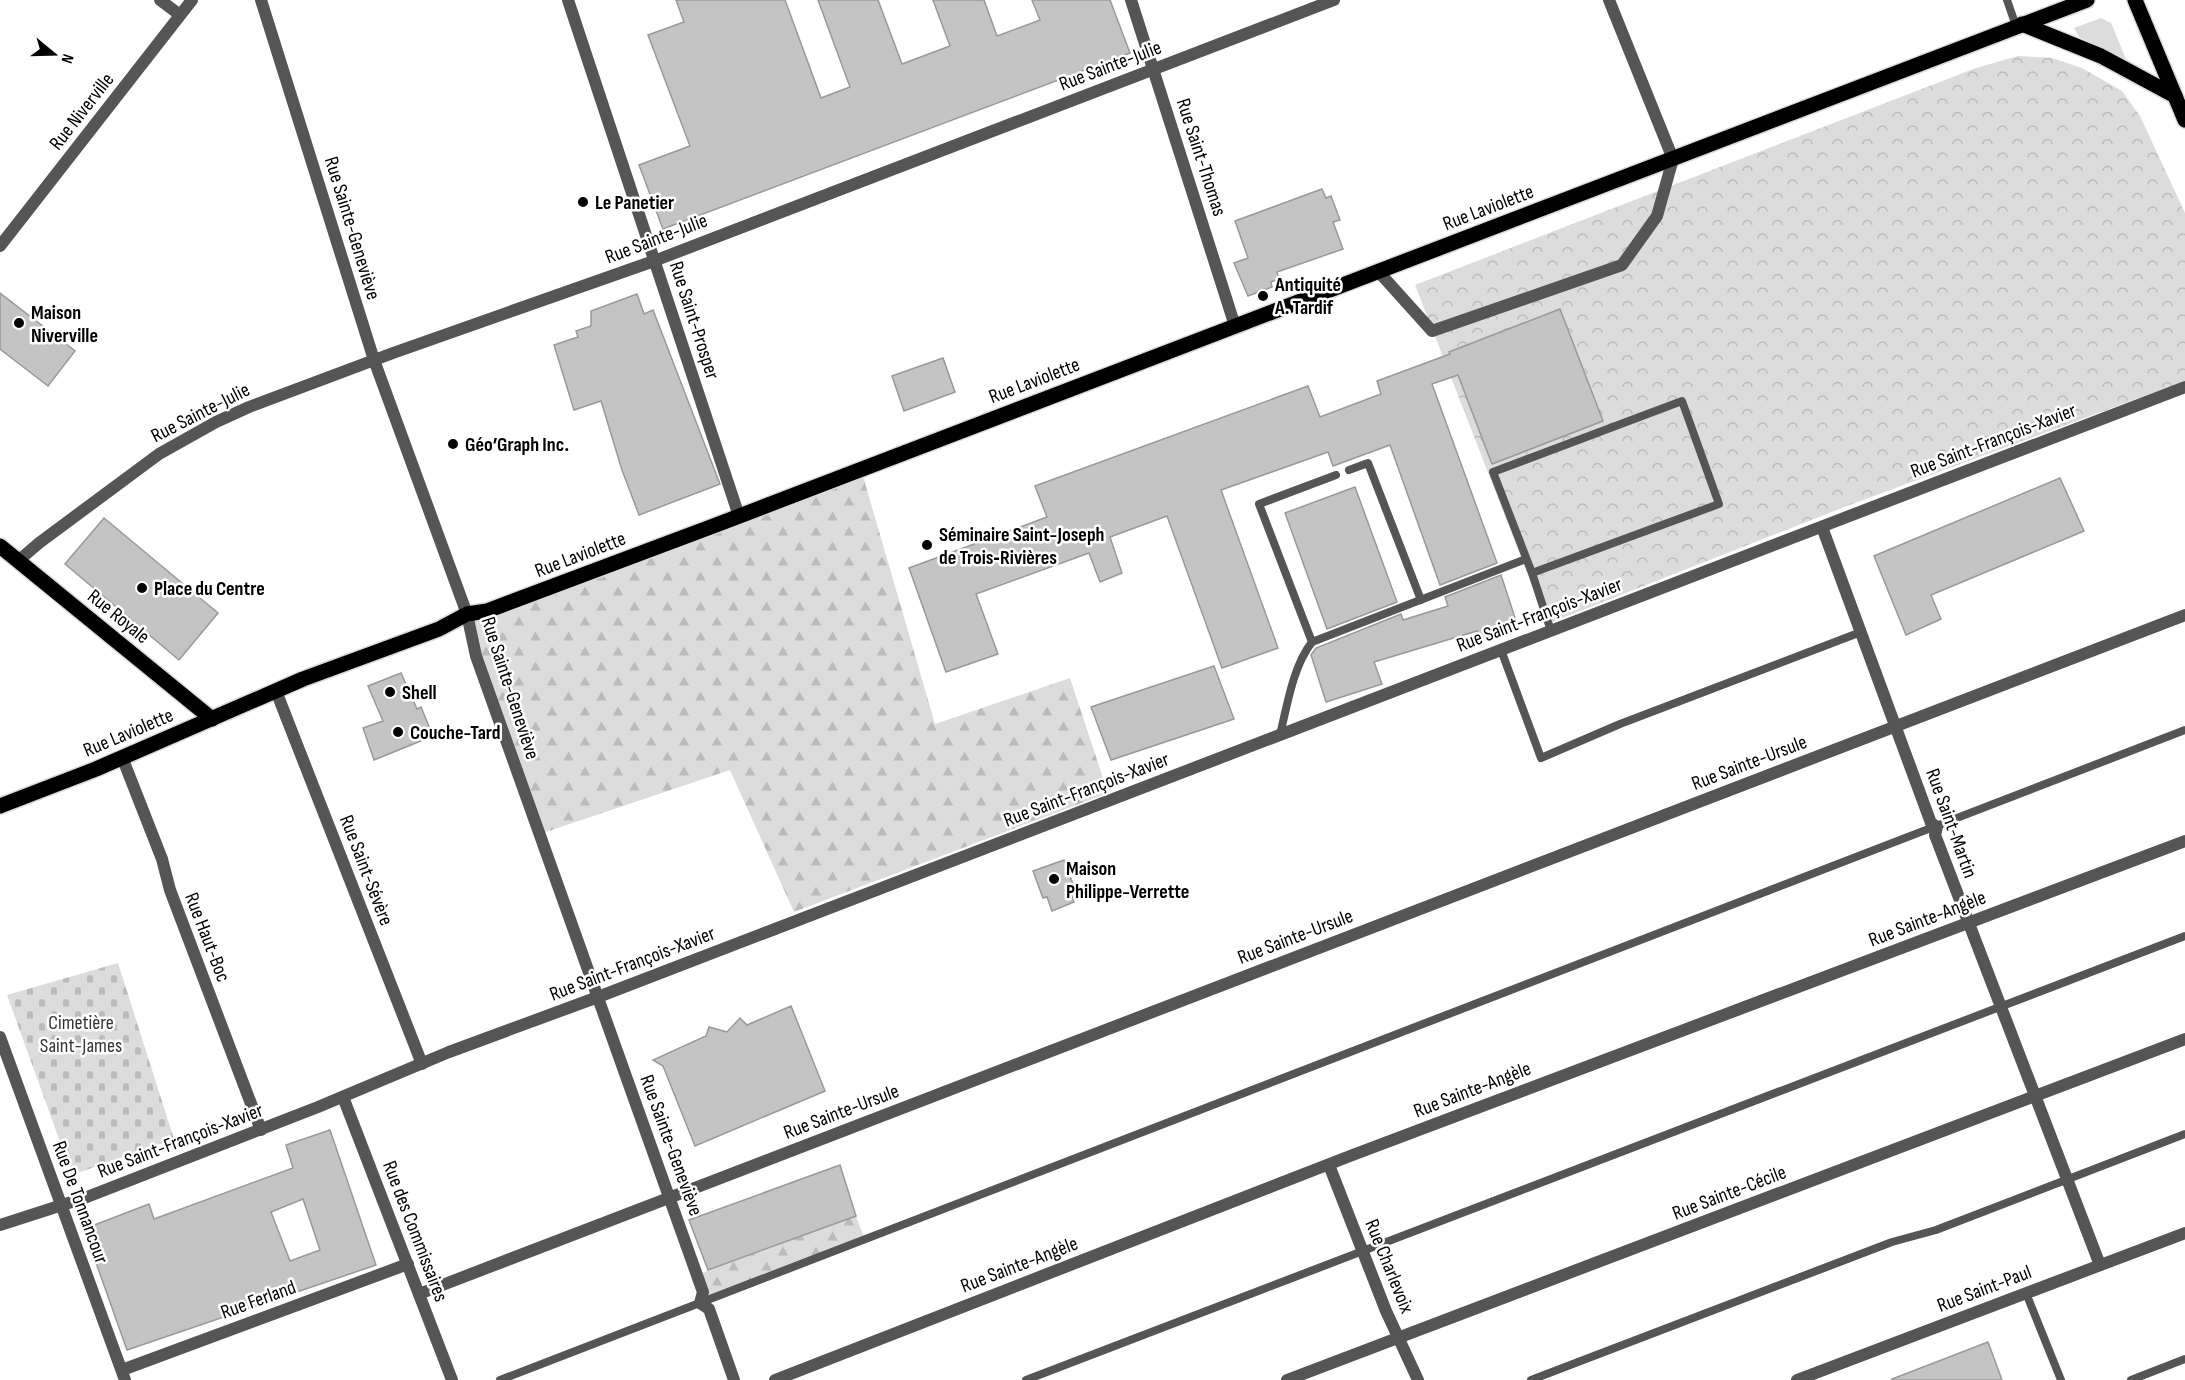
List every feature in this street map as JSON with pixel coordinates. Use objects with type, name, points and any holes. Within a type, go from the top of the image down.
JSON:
[{"type":"main road","name":"Rue Laviolette","points":[[0,806],[276,691],[439,629],[467,614],[487,611],[740,516],[2087,0]]},
{"type":"main road","points":[[2135,0],[2185,120]]},
{"type":"main road","points":[[2019,25],[2108,60],[2175,96]]},
{"type":"main road","name":"Rue Royale","points":[[0,546],[212,719]]},
{"type":"street","points":[[160,0],[180,15]]},
{"type":"street","name":"Rue Niverville","points":[[0,246],[192,0]]},
{"type":"street","name":"Rue Sainte-Geneviève","points":[[261,0],[374,360],[467,614],[476,656],[703,1292],[700,1303],[709,1309],[734,1380]]},
{"type":"street","name":"Rue Saint-Prosper","points":[[568,0],[740,516]]},
{"type":"street","name":"Rue Saint-Thomas","points":[[1131,0],[1235,326]]},
{"type":"street","name":"Rue Sainte-Julie","points":[[18,561],[144,465],[187,437],[249,407],[374,360],[654,261],[1334,0]]},
{"type":"street","points":[[1378,271],[1432,331],[1622,265],[1658,216],[1672,159],[1609,0]]},
{"type":"street","name":"Rue Saint-François-Xavier","points":[[0,1225],[87,1197],[261,1130],[422,1064],[2185,387]]},
{"type":"street","name":"Rue Saint-Martin","points":[[1822,527],[1931,823],[1936,827],[1935,835],[1968,923],[2100,1265]]},
{"type":"street","name":"Rue Sainte-Ursule","points":[[419,1294],[2185,615]]},
{"type":"street","name":"Rue Saint-Sévère","points":[[276,691],[422,1064]]},
{"type":"street","name":"Rue Haut-Boc","points":[[122,757],[162,859],[170,890],[261,1130]]},
{"type":"street","name":"Rue Sainte-Angèle","points":[[776,1380],[1329,1165],[2185,841]]},
{"type":"street","name":"Rue De Tonnancour","points":[[0,1037],[124,1375]]},
{"type":"street","name":"Rue Sainte-Cécile","points":[[1287,1380],[1303,1377],[1399,1338],[2185,1039]]},
{"type":"street","name":"Rue des Commissaires","points":[[343,1096],[452,1380]]},
{"type":"street","name":"Rue Charlevoix","points":[[1329,1165],[1418,1380]]},
{"type":"street","name":"Rue Saint-Paul","points":[[1797,1380],[2185,1233]]},
{"type":"street","name":"Rue Ferland","points":[[124,1375],[408,1264]]},
{"type":"lane","points":[[2007,0],[2019,25]]},
{"type":"lane","points":[[1532,573],[1719,504],[1682,401],[1493,472],[1527,559],[1551,631]]},
{"type":"lane","points":[[1349,470],[1368,462],[1421,600]]},
{"type":"lane","points":[[1312,642],[1258,504],[1336,475]]},
{"type":"lane","points":[[1280,735],[1290,692],[1306,649],[1312,642],[1527,559]]},
{"type":"lane","points":[[1501,650],[1541,758],[1620,724],[1861,632]]},
{"type":"lane","points":[[500,1380],[2185,730]]},
{"type":"lane","points":[[1026,1380],[2185,936]]},
{"type":"lane","points":[[1531,1380],[1892,1242],[1936,1230],[2185,1134]]},
{"type":"lane","points":[[2026,1293],[2061,1380]]},
{"type":"lane","points":[[2131,1380],[2185,1359]]},
{"type":"green space","points":[[2101,18],[2111,23],[2126,59],[2079,37],[2074,28]]},
{"type":"green space","points":[[2018,56],[2052,58],[2082,68],[2122,91],[2140,116],[2185,213],[2185,381],[1847,506],[1547,624],[1415,285],[1976,68]]},
{"type":"green space","points":[[863,476],[935,724],[1070,678],[1108,793],[794,912],[730,770],[540,834],[467,614]]},
{"type":"green space","name":"Cimetière Saint-James","points":[[118,963],[174,1139],[72,1175],[7,995]]},
{"type":"green space","points":[[856,1216],[864,1237],[700,1301],[691,1277]]},
{"type":"building","points":[[676,0],[785,0],[821,98],[850,87],[818,0],[878,0],[902,64],[950,46],[933,0],[984,0],[997,36],[1040,20],[1032,0],[1110,0],[1130,53],[663,229],[639,165],[690,146],[648,35],[684,22]]},
{"type":"building","points":[[1322,189],[1326,198],[1331,196],[1340,220],[1333,222],[1343,249],[1277,272],[1279,279],[1271,282],[1272,287],[1248,296],[1234,263],[1248,258],[1235,221]]},
{"type":"building","name":"Maison Niverville","points":[[0,293],[75,351],[48,386],[0,349]]},
{"type":"building","points":[[637,294],[644,314],[653,310],[720,484],[639,515],[622,470],[601,401],[574,410],[554,345],[578,337],[576,331],[591,326],[591,311]]},
{"type":"building","points":[[1560,309],[1603,421],[1492,464],[1458,375],[1432,384],[1497,563],[1440,585],[1390,445],[1333,466],[1328,452],[1221,490],[1278,648],[1222,668],[1167,516],[1110,537],[1122,573],[1100,582],[1089,553],[976,594],[998,654],[946,672],[909,568],[1047,517],[1035,486],[1308,386],[1320,417],[1381,394],[1377,381]]},
{"type":"building","points":[[943,358],[955,392],[904,411],[892,376]]},
{"type":"building","points":[[2060,478],[2084,531],[1931,595],[1941,619],[1906,635],[1874,556]]},
{"type":"building","points":[[1355,487],[1397,602],[1327,629],[1285,513]]},
{"type":"building","name":"Place du Centre","points":[[104,518],[218,613],[179,660],[65,564]]},
{"type":"building","points":[[1501,575],[1518,627],[1482,639],[1477,631],[1374,662],[1382,684],[1326,702],[1311,655],[1316,648],[1401,614],[1403,620],[1448,606],[1445,597]]},
{"type":"building","points":[[1214,666],[1234,719],[1111,760],[1091,707]]},
{"type":"building","points":[[401,673],[417,709],[421,707],[433,736],[374,760],[363,728],[383,721],[368,686]]},
{"type":"building","name":"Maison Philippe-Verrette","points":[[1064,860],[1074,887],[1070,889],[1074,902],[1052,911],[1047,897],[1043,898],[1033,871]]},
{"type":"building","points":[[791,1006],[825,1091],[695,1146],[663,1066],[653,1060],[706,1036],[709,1027],[727,1032],[740,1018],[747,1025]]},
{"type":"building","points":[[330,1130],[376,1265],[127,1350],[84,1229],[149,1204],[154,1219],[293,1168],[286,1145]],"holes":[[[303,1199],[320,1250],[290,1261],[271,1212]]]},
{"type":"building","points":[[840,1165],[856,1216],[708,1270],[689,1220]]},
{"type":"building","points":[[1988,1342],[2002,1380],[1892,1379]]},
{"type":"place","name":"Le Panetier","points":[[583,202]]},
{"type":"place","name":"Antiquité A. Tardif","points":[[1263,296]]},
{"type":"place","name":"Maison Niverville","points":[[19,323]]},
{"type":"place","name":"Géo’Graph Inc.","points":[[453,444]]},
{"type":"place","name":"Séminaire Saint-Joseph de Trois‑Rivières","points":[[927,545]]},
{"type":"place","name":"Place du Centre","points":[[142,588]]},
{"type":"place","name":"Shell","points":[[390,692]]},
{"type":"place","name":"Couche-Tard","points":[[398,732]]},
{"type":"place","name":"Maison Philippe-Verrette","points":[[1054,879]]}]
